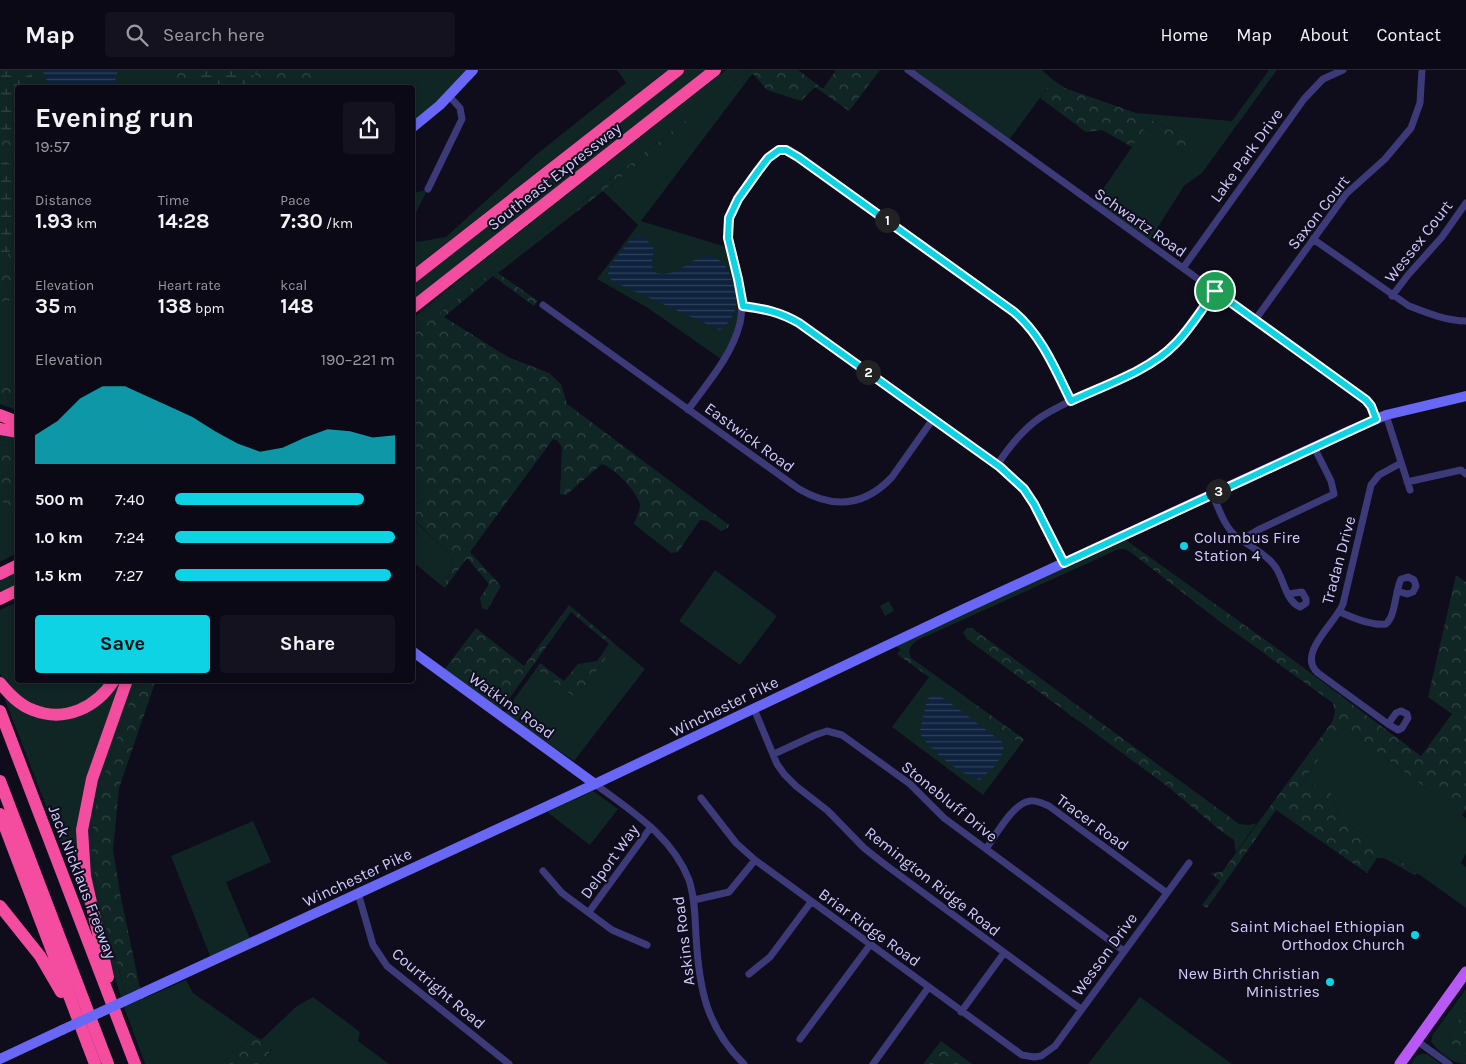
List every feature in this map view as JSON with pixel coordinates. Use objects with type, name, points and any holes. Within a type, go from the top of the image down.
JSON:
[{"type":"highway","name":"Southeast Expressway","points":[[415,276],[678,70]]},
{"type":"highway","name":"Southeast Expressway","points":[[415,306],[715,70]]},
{"type":"highway","points":[[0,415],[15,421]]},
{"type":"highway","points":[[0,429],[15,432]]},
{"type":"highway","points":[[0,574],[15,566]]},
{"type":"highway","points":[[0,600],[15,593]]},
{"type":"highway","points":[[0,683],[23,705],[33,710],[55,715],[79,711],[90,706],[100,698],[112,683]]},
{"type":"highway","points":[[111,999],[107,967],[85,876],[82,830],[92,779],[126,683]]},
{"type":"highway","name":"Jack Nicklaus Freeway","points":[[0,711],[135,1064]]},
{"type":"highway","points":[[0,781],[108,1064]]},
{"type":"highway","points":[[0,814],[95,1064]]},
{"type":"highway","points":[[0,906],[40,956],[78,1022]]},
{"type":"main road","points":[[415,125],[449,96],[473,70]]},
{"type":"main road","name":"Winchester Pike","points":[[0,1059],[595,784],[1314,447],[1381,417],[1466,396]]},
{"type":"main road","name":"Watkins Road","points":[[415,653],[595,784]]},
{"type":"main road","points":[[1400,1064],[1466,972]]},
{"type":"street","name":"Schwartz Road","points":[[908,70],[1366,400],[1381,417],[1409,486],[1461,470],[1466,474]]},
{"type":"street","name":"Lake Park Drive","points":[[1182,268],[1304,99],[1323,79],[1342,70]]},
{"type":"street","name":"Saxon Court","points":[[1255,320],[1346,194],[1385,159],[1411,128],[1420,102],[1422,70]]},
{"type":"street","points":[[428,189],[462,119],[460,108],[449,96]]},
{"type":"street","points":[[688,410],[725,358],[737,336],[743,306],[728,238],[729,218],[738,199],[763,164],[773,153],[779,150],[786,150],[798,157],[1024,320],[1039,338],[1071,401]]},
{"type":"street","name":"Wessex Court","points":[[1392,296],[1442,237],[1466,203]]},
{"type":"street","points":[[1312,240],[1409,306],[1427,313],[1466,321]]},
{"type":"street","points":[[996,465],[1012,444],[1031,425],[1052,410],[1142,368],[1166,353],[1184,333],[1215,291]]},
{"type":"street","name":"Eastwick Road","points":[[543,305],[798,489],[818,499],[841,503],[859,499],[884,486],[933,419]]},
{"type":"street","points":[[743,306],[772,310],[786,315],[799,323],[996,465],[1024,489],[1034,504],[1064,563]]},
{"type":"street","points":[[1241,540],[1334,494],[1331,481],[1314,447]]},
{"type":"street","name":"Tradan Drive","points":[[1388,724],[1318,673],[1312,667],[1310,657],[1313,648],[1340,612],[1371,485],[1379,475],[1401,463]]},
{"type":"street","points":[[1212,494],[1227,526],[1241,540],[1274,564],[1288,594]]},
{"type":"street","points":[[1340,612],[1352,618],[1386,624],[1390,619],[1397,591]]},
{"type":"street","name":"Remington Ridge Road","points":[[754,709],[778,764],[791,782],[828,811],[864,848],[1081,1009]]},
{"type":"street","name":"Stonebluff Drive","points":[[774,754],[827,731],[842,735],[910,784],[944,818],[1124,951]]},
{"type":"street","name":"Askins Road","points":[[595,784],[651,827],[679,860],[688,879],[694,900],[702,990],[709,1014],[718,1033],[744,1064]]},
{"type":"street","name":"Briar Ridge Road","points":[[701,798],[736,843],[754,860],[960,1012],[1022,1055],[1038,1056]]},
{"type":"street","name":"Tracer Road","points":[[986,849],[1019,805],[1030,800],[1038,801],[1049,806],[1167,893]]},
{"type":"street","name":"Delport Way","points":[[589,912],[651,827]]},
{"type":"street","points":[[694,900],[730,892],[754,860]]},
{"type":"street","name":"Wesson Drive","points":[[1038,1056],[1052,1048],[1189,863]]},
{"type":"street","points":[[543,871],[556,887],[612,930],[647,945]]},
{"type":"street","name":"Courtright Road","points":[[358,893],[373,945],[387,966],[509,1064]]},
{"type":"street","points":[[749,974],[770,957],[811,902]]},
{"type":"street","points":[[800,1039],[870,945]]},
{"type":"street","points":[[960,1012],[1004,952]]},
{"type":"street","points":[[872,1064],[928,988]]},
{"type":"street","points":[[1417,1041],[1449,1064]]},
{"type":"green space","points":[[0,70],[468,70],[415,121],[415,85],[15,85],[15,398],[0,393]]},
{"type":"green space","points":[[0,70],[29,70],[36,85],[15,85],[15,131],[2,133],[0,136]]},
{"type":"green space","points":[[168,70],[191,70],[210,82],[219,85],[190,85],[180,81]]},
{"type":"green space","points":[[191,70],[258,70],[247,85],[219,85]]},
{"type":"green space","points":[[258,70],[271,70],[264,85],[247,85]]},
{"type":"green space","points":[[278,70],[322,70],[313,85],[271,85]]},
{"type":"green space","points":[[617,70],[668,70],[415,267],[415,241],[446,237],[537,154],[626,83]]},
{"type":"green space","points":[[685,70],[709,70],[415,301],[415,283]]},
{"type":"green space","points":[[726,70],[750,70],[415,332],[415,316]]},
{"type":"green space","points":[[750,70],[798,70],[823,89],[836,70],[880,70],[849,111],[815,87],[801,101],[767,90],[753,74],[498,273],[538,301],[534,306],[493,276],[444,317],[508,357],[549,373],[561,384],[567,404],[729,525],[728,528],[721,531],[707,521],[700,520],[678,552],[671,553],[634,524],[640,507],[635,493],[625,481],[602,464],[566,495],[560,494],[562,448],[558,441],[553,439],[470,552],[501,586],[487,610],[482,608],[480,598],[489,584],[467,558],[445,588],[442,586],[454,568],[451,556],[415,520],[415,504],[425,500],[425,492],[415,486],[415,332]]},
{"type":"green space","points":[[911,70],[1042,70],[1053,80],[1009,140]]},
{"type":"green space","points":[[1269,70],[1277,70],[1202,173],[1184,186],[1149,241],[1094,202],[1145,128],[1185,152],[1191,139],[1136,113],[1232,121]]},
{"type":"green space","points":[[753,73],[641,221],[726,247],[738,291],[740,311],[734,333],[721,359],[648,308],[597,279],[638,225],[603,191]]},
{"type":"green space","points":[[1053,80],[1065,88],[1136,113],[1191,139],[1192,147],[1185,152],[1145,128],[1132,147],[1102,130],[1086,132],[1040,98]]},
{"type":"green space","points":[[15,130],[15,167],[0,159],[0,136],[2,133]]},
{"type":"green space","points":[[0,159],[15,166],[15,236],[13,244],[0,266]]},
{"type":"green space","points":[[427,190],[415,215],[415,193]]},
{"type":"green space","points":[[15,233],[15,299],[0,302],[0,266],[6,258]]},
{"type":"green space","points":[[0,383],[15,387],[15,409],[0,404]]},
{"type":"green space","points":[[0,433],[15,435],[15,448],[8,445],[0,446]]},
{"type":"green space","points":[[8,445],[15,448],[15,508],[0,501],[0,446]]},
{"type":"green space","points":[[415,486],[425,492],[425,500],[415,504]]},
{"type":"green space","points":[[0,501],[15,508],[15,554],[0,562]]},
{"type":"green space","points":[[415,521],[451,556],[454,568],[442,586],[415,564]]},
{"type":"green space","points":[[1125,539],[1137,548],[1133,549],[1133,554],[1125,549],[1119,549],[916,641],[910,649],[912,659],[896,646]]},
{"type":"green space","points":[[1137,548],[1296,662],[1421,756],[1452,714],[1428,697],[1456,575],[1466,582],[1466,810],[1462,815],[1344,727],[1302,781],[1311,785],[1329,787],[1339,817],[1417,873],[1414,875],[1384,858],[1377,858],[1367,873],[1276,810],[1207,908],[1202,905],[1220,881],[1210,873],[1222,872],[1332,722],[1335,712],[1333,703],[1219,621],[1133,554],[1133,549]]},
{"type":"green space","points":[[15,570],[15,587],[0,594],[0,578]]},
{"type":"green space","points":[[715,570],[777,616],[740,665],[679,621]]},
{"type":"green space","points":[[889,601],[894,611],[885,616],[880,606]]},
{"type":"green space","points":[[15,603],[15,683],[108,683],[97,697],[59,711],[26,703],[2,678],[0,673],[0,610]]},
{"type":"green space","points":[[569,605],[616,645],[576,698],[536,669],[540,663],[564,681],[578,664],[597,661],[609,644],[571,612],[501,710],[444,670],[476,628],[524,666]]},
{"type":"green space","points":[[967,628],[972,628],[1239,824],[1237,830],[1229,837],[1167,786],[967,639],[963,633]]},
{"type":"green space","points":[[616,645],[645,669],[574,761],[504,713],[536,669],[576,698]]},
{"type":"green space","points":[[900,650],[1024,739],[1021,744],[897,654]]},
{"type":"green space","points":[[929,677],[1021,744],[983,795],[892,727]]},
{"type":"green space","points":[[114,683],[124,683],[85,795],[86,909],[0,687],[56,718]]},
{"type":"green space","points":[[130,683],[136,683],[98,793],[93,822],[92,853],[98,898],[126,995],[121,997],[108,955],[85,853],[89,803]]},
{"type":"green space","points":[[136,683],[155,683],[119,788],[113,850],[140,988],[126,995],[98,898],[92,853],[93,822],[98,793]]},
{"type":"green space","points":[[1344,727],[1466,818],[1466,853],[1461,863],[1466,867],[1466,908],[1339,817],[1329,787],[1311,785],[1302,781]]},
{"type":"green space","points":[[593,791],[618,809],[590,845],[547,812]]},
{"type":"green space","points":[[253,821],[271,862],[226,882],[250,939],[210,956],[171,856]]},
{"type":"green space","points":[[1257,823],[1236,852],[1234,840],[1229,837],[1237,830],[1239,824],[1249,825]]},
{"type":"green space","points":[[186,980],[193,993],[253,1035],[221,1064],[145,1064],[124,1007]]},
{"type":"green space","points":[[1466,989],[1466,1010],[1451,1030],[1449,1042],[1466,1054],[1466,1064],[1446,1057],[1431,1041],[1433,1034]]},
{"type":"green space","points":[[313,997],[360,1032],[358,1041],[389,1064],[261,1064],[273,1048],[261,1040],[297,1006]]},
{"type":"green space","points":[[1140,997],[1232,1064],[1088,1064]]},
{"type":"green space","points":[[1466,1010],[1466,1054],[1449,1042],[1451,1030]]},
{"type":"green space","points":[[253,1035],[273,1047],[261,1064],[221,1064]]},
{"type":"green space","points":[[941,1041],[972,1064],[923,1064]]},
{"type":"green space","points":[[1427,1054],[1441,1064],[1411,1064],[1416,1056]]},
{"type":"water","points":[[42,70],[118,70],[113,85],[50,85]]},
{"type":"water","points":[[637,236],[644,238],[651,244],[654,250],[651,265],[656,273],[666,274],[675,272],[704,256],[711,256],[723,263],[731,278],[736,297],[734,314],[727,324],[720,330],[612,281],[608,275],[609,267],[630,240]]},
{"type":"water","points":[[935,695],[945,699],[1002,742],[1004,750],[996,765],[980,780],[955,768],[936,753],[923,737],[920,731],[927,700],[930,696]]},
{"type":"place","name":"Columbus Fire Station 4","points":[[1184,546]]},
{"type":"place","name":"Saint Michael Ethiopian Orthodox Church","points":[[1415,935]]},
{"type":"place","name":"New Birth Christian Ministries","points":[[1330,982]]},
{"type":"route","points":[[779,150],[792,152],[1024,320],[1044,347],[1071,401],[1142,368],[1166,353],[1184,333],[1215,291],[1366,400],[1374,410],[1376,419],[1253,474],[1064,563],[1044,520],[1024,489],[1000,467],[799,323],[786,315],[772,310],[743,306],[738,279],[730,253],[728,238],[729,218],[738,199],[768,158],[779,150]]}]
